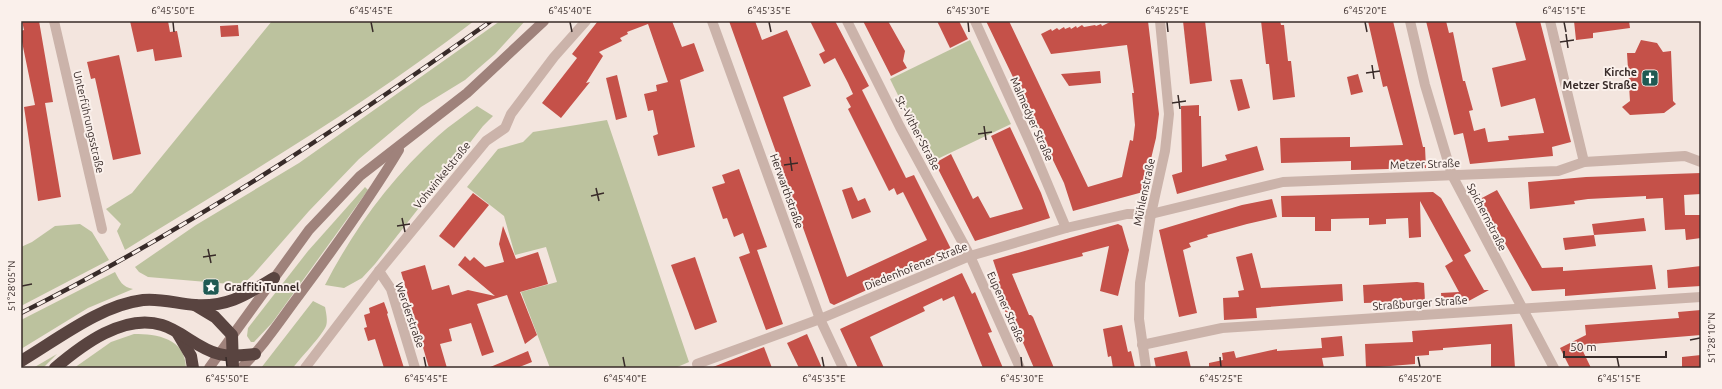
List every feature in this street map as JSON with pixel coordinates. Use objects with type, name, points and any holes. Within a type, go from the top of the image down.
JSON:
[{"type":"highway","points":[[21,361],[91,319],[121,305],[144,300],[169,300],[195,305],[224,304],[236,300],[274,278]]},
{"type":"highway","points":[[195,305],[215,317],[232,335],[234,356],[233,368]]},
{"type":"highway","points":[[55,368],[105,333],[124,325],[143,322],[162,325],[219,354],[234,356],[255,354]]},
{"type":"highway","points":[[177,332],[191,356],[193,368]]},
{"type":"main road","points":[[209,368],[309,230],[360,176],[467,93],[544,21]]},
{"type":"main road","points":[[241,368],[255,354],[373,194],[402,144]]},
{"type":"street","name":"Unterführungsstraße","points":[[54,21],[102,229]]},
{"type":"street","name":"Vohwinkelstraße","points":[[305,368],[379,271],[486,141],[505,128],[515,107],[554,57],[586,21]]},
{"type":"street","name":"Herwarthstraße","points":[[712,21],[820,319],[843,368]]},
{"type":"street","name":"St.-Vither-Straße","points":[[847,21],[900,127],[970,256]]},
{"type":"street","name":"Malmedyer Straße","points":[[975,21],[1032,147],[1066,228]]},
{"type":"street","name":"Mühlenstraße","points":[[1146,368],[1139,319],[1140,283],[1151,214],[1165,151],[1169,114],[1160,21]]},
{"type":"street","name":"Spichernstraße","points":[[1410,21],[1425,85],[1452,175],[1521,309],[1554,368]]},
{"type":"street","points":[[1550,21],[1584,162]]},
{"type":"street","name":"Metzer Straße","points":[[1151,214],[1283,182],[1558,171],[1584,162],[1685,156],[1701,162]]},
{"type":"street","name":"Diedenhofener Straße","points":[[697,364],[820,319],[970,256],[1066,228],[1126,214],[1151,214]]},
{"type":"street","name":"Eupener Straße","points":[[970,256],[1020,368]]},
{"type":"street","name":"Werderstraße","points":[[379,271],[391,289],[415,368]]},
{"type":"street","name":"Straßburger Straße","points":[[1142,345],[1222,328],[1701,297]]},
{"type":"green space","points":[[272,21],[474,21],[346,112],[125,250],[117,231],[121,224],[106,209],[132,193]]},
{"type":"green space","points":[[500,21],[525,21],[495,54],[465,80],[421,107],[359,159],[309,211],[253,275],[242,285],[148,277],[139,272],[135,267],[196,225],[299,163]]},
{"type":"green space","points":[[970,40],[1011,124],[931,162],[890,79]]},
{"type":"green space","points":[[477,106],[493,116],[483,126],[375,264],[362,278],[344,288],[325,285],[336,264],[361,224],[389,187],[438,136]]},
{"type":"green space","points":[[607,120],[689,362],[675,368],[550,368],[521,292],[557,282],[546,247],[515,255],[504,216],[467,187],[498,149],[523,142],[533,132]]},
{"type":"green space","points":[[365,187],[368,190],[272,323],[254,342],[251,342],[247,336],[248,328],[308,251]]},
{"type":"green space","points":[[80,224],[92,232],[109,260],[21,306],[21,247],[32,242],[55,226]]},
{"type":"green space","points":[[115,272],[124,285],[133,289],[88,308],[21,349],[21,320]]},
{"type":"green space","points":[[313,301],[325,307],[327,316],[327,324],[320,336],[293,368],[261,368]]},
{"type":"green space","points":[[134,334],[152,335],[175,344],[181,350],[186,368],[74,368],[111,342]]},
{"type":"green space","points":[[57,354],[43,368],[33,368]]},
{"type":"building","points":[[22,21],[39,21],[53,102],[45,103],[61,197],[38,201],[24,107],[35,105],[21,37],[21,31],[24,30]]},
{"type":"building","points":[[130,21],[168,21],[170,32],[177,31],[182,57],[155,61],[153,49],[137,52]]},
{"type":"building","points":[[598,21],[672,21],[682,47],[694,43],[704,71],[680,80],[695,147],[658,156],[653,136],[658,134],[653,110],[648,111],[644,94],[657,91],[656,85],[668,82],[648,24],[627,32],[628,34],[620,38],[622,41],[599,52],[603,56],[586,83],[590,82],[561,118],[542,103],[577,58],[572,54]]},
{"type":"building","points":[[729,21],[755,21],[762,40],[787,30],[811,86],[783,97],[847,277],[927,240],[903,192],[897,195],[894,188],[889,191],[848,109],[851,107],[846,98],[853,94],[848,83],[835,58],[824,64],[819,54],[825,51],[810,21],[835,21],[869,86],[862,90],[906,178],[914,175],[952,251],[834,305],[830,303]]},
{"type":"building","points":[[863,21],[888,21],[905,51],[903,61],[907,68],[891,76]]},
{"type":"building","points":[[937,21],[959,21],[968,39],[950,48]]},
{"type":"building","points":[[986,21],[1009,21],[1088,187],[1122,177],[1130,140],[1133,141],[1135,125],[1132,93],[1134,93],[1127,45],[1051,54],[1041,34],[1051,29],[1052,31],[1057,28],[1059,30],[1064,27],[1065,29],[1070,27],[1071,29],[1082,25],[1084,27],[1101,24],[1102,26],[1112,21],[1148,21],[1159,114],[1156,138],[1143,192],[1073,211],[1064,183]]},
{"type":"building","points":[[1183,21],[1205,21],[1212,81],[1190,84]]},
{"type":"building","points":[[1261,21],[1280,21],[1281,25],[1284,25],[1288,61],[1291,61],[1295,97],[1273,100],[1269,64],[1266,64]]},
{"type":"building","points":[[1368,21],[1393,21],[1423,147],[1425,147],[1426,168],[1351,170],[1351,161],[1281,163],[1280,138],[1350,137],[1350,147],[1403,145],[1387,86],[1383,87]]},
{"type":"building","points":[[1426,21],[1446,21],[1449,33],[1453,32],[1463,81],[1465,81],[1473,110],[1469,111],[1474,131],[1485,128],[1488,142],[1509,140],[1508,136],[1544,133],[1535,98],[1501,107],[1492,68],[1526,60],[1515,21],[1540,21],[1571,142],[1552,147],[1553,156],[1470,164],[1463,133],[1454,135]]},
{"type":"building","points":[[1574,21],[1629,21],[1630,28],[1593,33],[1593,38],[1576,40]]},
{"type":"building","points":[[238,25],[239,36],[221,37],[220,26]]},
{"type":"building","name":"Kirche Metzer Straße","points":[[1641,40],[1657,43],[1663,52],[1671,51],[1673,101],[1676,104],[1664,113],[1630,115],[1622,107],[1630,101],[1627,53],[1635,53]]},
{"type":"building","points":[[119,55],[141,154],[113,160],[95,78],[91,79],[87,62]]},
{"type":"building","points":[[1100,71],[1101,83],[1069,86],[1061,74]]},
{"type":"building","points":[[1358,74],[1363,92],[1351,95],[1347,77]]},
{"type":"building","points":[[617,75],[627,117],[616,120],[606,78]]},
{"type":"building","points":[[1242,79],[1250,108],[1238,111],[1230,80]]},
{"type":"building","points":[[1199,105],[1199,116],[1201,116],[1202,167],[1227,160],[1225,155],[1257,146],[1264,170],[1177,194],[1172,175],[1182,172],[1181,106]]},
{"type":"building","points":[[1010,127],[1041,193],[1050,218],[975,241],[935,163],[951,154],[973,199],[978,196],[990,218],[1023,209],[991,136]]},
{"type":"building","points":[[739,169],[767,247],[757,250],[783,324],[766,330],[739,257],[750,253],[743,233],[734,237],[727,218],[723,219],[712,187],[725,183],[722,175]]},
{"type":"building","points":[[1701,173],[1701,194],[1684,195],[1685,215],[1701,215],[1701,238],[1686,240],[1685,229],[1665,230],[1663,198],[1646,199],[1646,196],[1588,199],[1574,201],[1575,204],[1530,209],[1528,182],[1586,177]]},
{"type":"building","points":[[852,187],[858,201],[865,198],[871,212],[852,219],[842,190]]},
{"type":"building","points":[[1497,190],[1542,268],[1563,267],[1563,271],[1652,265],[1656,289],[1565,296],[1565,289],[1532,291],[1480,199]]},
{"type":"building","points":[[1433,192],[1441,198],[1471,251],[1464,255],[1484,290],[1489,290],[1465,303],[1442,305],[1441,293],[1459,292],[1445,266],[1453,261],[1420,201],[1421,237],[1409,238],[1408,218],[1386,219],[1386,224],[1369,225],[1369,218],[1331,219],[1331,231],[1315,231],[1315,217],[1282,217],[1281,196]]},
{"type":"building","points":[[473,193],[489,205],[454,248],[439,236]]},
{"type":"building","points":[[1272,199],[1277,217],[1207,235],[1208,237],[1189,243],[1191,247],[1183,250],[1197,313],[1179,317],[1159,230],[1242,205]]},
{"type":"building","points":[[1644,218],[1646,231],[1594,235],[1592,224]]},
{"type":"building","points":[[1118,224],[1122,226],[1129,250],[1118,296],[1100,291],[1109,246],[1082,253],[1083,256],[1012,274],[1029,315],[1033,317],[1054,368],[1034,368],[1014,322],[1010,323],[994,284],[1000,281],[993,260]]},
{"type":"building","points":[[503,226],[516,259],[538,252],[546,277],[548,284],[520,292],[537,335],[525,344],[507,295],[477,304],[494,352],[482,356],[471,323],[449,329],[452,341],[440,344],[447,368],[429,368],[401,272],[425,265],[432,290],[449,285],[452,295],[468,290],[495,296],[458,265],[465,256],[470,261],[474,257],[485,267],[504,262],[499,244]]},
{"type":"building","points":[[1594,235],[1596,246],[1565,250],[1563,238]]},
{"type":"building","points":[[1252,253],[1261,288],[1342,284],[1343,301],[1256,308],[1257,318],[1224,320],[1223,298],[1239,297],[1238,291],[1244,290],[1236,257]]},
{"type":"building","points":[[695,257],[717,322],[695,330],[671,265]]},
{"type":"building","points":[[1701,266],[1701,286],[1668,288],[1667,270]]},
{"type":"building","points":[[962,273],[972,294],[975,292],[992,332],[988,333],[1003,368],[983,368],[954,296],[943,301],[942,298],[923,307],[925,311],[870,337],[884,368],[858,368],[840,329]]},
{"type":"building","points":[[1417,282],[1424,283],[1425,301],[1364,303],[1363,285]]},
{"type":"building","points":[[384,302],[404,368],[384,368],[375,339],[368,341],[364,328],[367,327],[364,315],[370,313],[369,308]]},
{"type":"building","points":[[1701,310],[1701,335],[1580,345],[1591,368],[1570,368],[1560,348],[1586,335],[1585,325],[1679,318],[1678,312]]},
{"type":"building","points":[[1512,324],[1515,368],[1491,368],[1491,344],[1443,348],[1443,350],[1429,351],[1429,355],[1415,356],[1415,364],[1366,368],[1365,344],[1413,342],[1412,331]]},
{"type":"building","points":[[1122,325],[1128,352],[1131,351],[1135,368],[1113,368],[1111,356],[1108,357],[1103,329]]},
{"type":"building","points":[[807,334],[822,368],[799,368],[787,343]]},
{"type":"building","points":[[1342,336],[1344,356],[1322,358],[1324,368],[1209,368],[1209,363],[1223,360],[1222,353],[1234,351],[1236,358],[1277,349],[1277,351],[1322,348],[1321,338]]},
{"type":"building","points":[[764,347],[772,368],[713,367]]},
{"type":"building","points":[[528,351],[532,362],[517,368],[488,368]]},
{"type":"building","points":[[1187,351],[1191,368],[1156,368],[1154,358]]},
{"type":"building","points":[[1701,355],[1701,368],[1682,368],[1682,357]]},
{"type":"railway","points":[[21,313],[83,281],[143,247],[262,176],[320,139],[491,21]]},
{"type":"place","name":"Kirche Metzer Straße","points":[[1650,78]]},
{"type":"place","name":"Graffiti Tunnel","points":[[211,287]]}]
